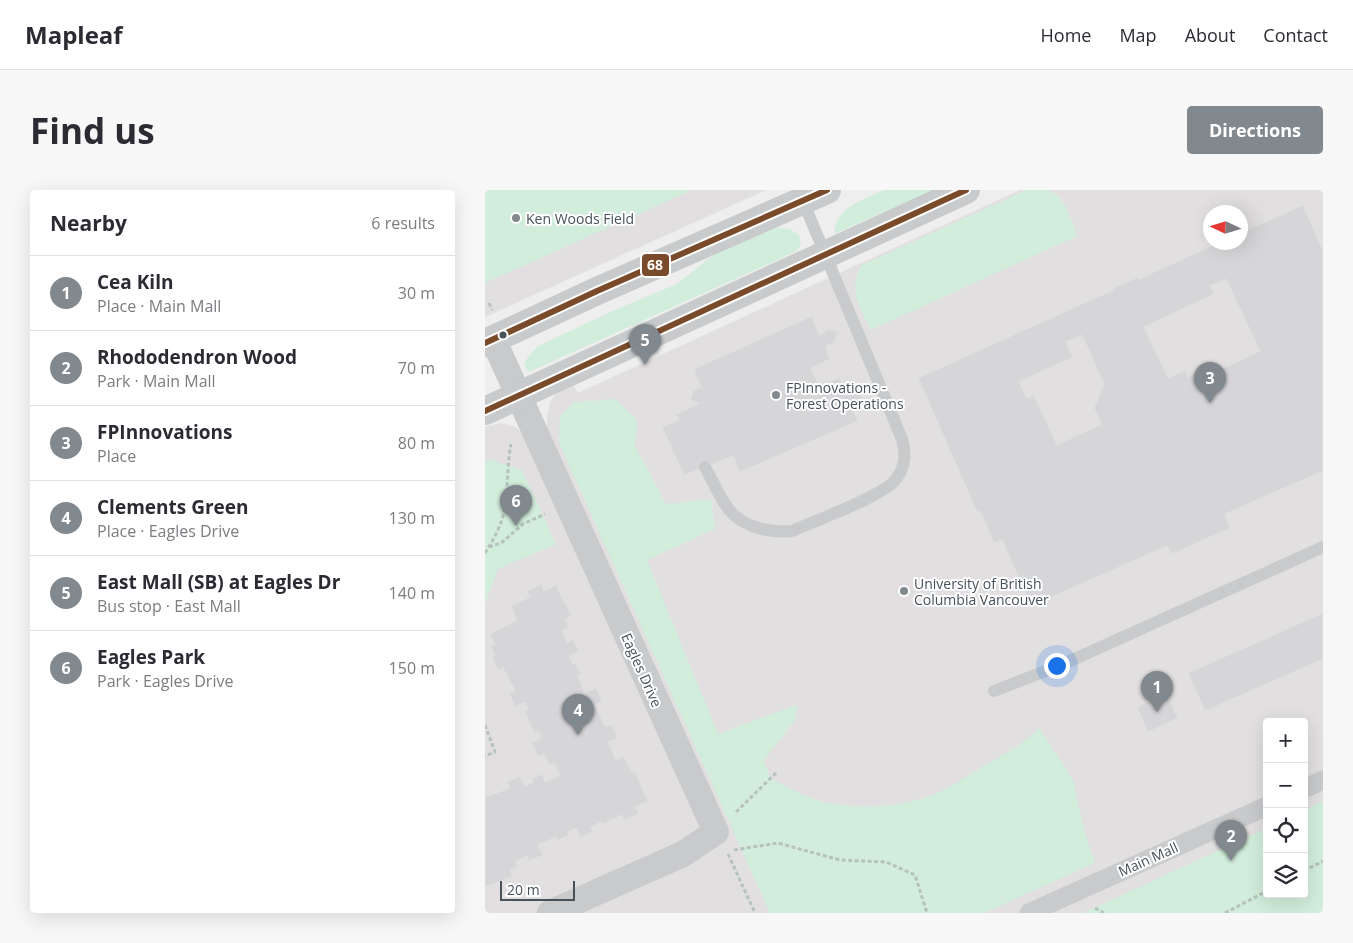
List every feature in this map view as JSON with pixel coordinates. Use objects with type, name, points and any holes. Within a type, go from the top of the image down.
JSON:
[{"type":"street","points":[[485,410],[966,190]]},
{"type":"street","points":[[489,341],[597,291],[815,196]]},
{"type":"street","name":"Eagles Drive","points":[[489,341],[519,395],[715,832]]},
{"type":"street","points":[[1308,787],[1323,780]]},
{"type":"street","name":"Main Mall","points":[[1029,913],[1263,808]]},
{"type":"street","points":[[550,913],[683,854],[715,832]]},
{"type":"lane","points":[[705,467],[731,512],[746,522],[764,530],[779,532],[792,531],[881,492],[895,481],[902,470],[906,453],[902,439],[825,254],[815,196]]},
{"type":"lane","points":[[994,691],[1061,665],[1323,547]]},
{"type":"path","points":[[489,303],[492,311]]},
{"type":"path","points":[[485,553],[499,528],[505,507],[508,459],[512,441]]},
{"type":"path","points":[[489,547],[501,543],[523,524],[545,514]]},
{"type":"path","points":[[485,725],[495,752],[485,756]]},
{"type":"path","points":[[715,832],[777,772]]},
{"type":"path","points":[[755,913],[727,850],[743,850],[778,843],[840,860],[886,862],[915,875],[927,913]]},
{"type":"path","points":[[1308,869],[1323,861]]},
{"type":"path","points":[[1225,913],[1263,893]]},
{"type":"shaded area","points":[[485,190],[766,190],[485,317]]},
{"type":"shaded area","name":"University of British Columbia Vancouver","points":[[1020,190],[1323,190],[1323,913],[485,913],[485,427],[501,423],[516,427],[525,438],[536,459],[547,426],[550,402],[556,394],[573,385],[578,393]]},
{"type":"green space","points":[[485,190],[692,190],[485,283]]},
{"type":"green space","points":[[884,190],[934,190],[834,234],[836,225],[845,211],[859,201]]},
{"type":"green space","points":[[1026,190],[1047,190],[1059,196],[1067,209],[1077,236],[871,330],[859,306],[855,292],[855,284],[860,266]]},
{"type":"green space","points":[[776,227],[790,229],[799,235],[801,245],[795,252],[529,372],[526,369],[524,364],[538,346],[619,308],[677,284],[726,247]]},
{"type":"green space","points":[[616,399],[638,421],[634,444],[666,504],[711,499],[715,529],[647,560],[718,734],[798,704],[794,722],[764,760],[770,778],[792,790],[818,800],[845,806],[870,807],[909,802],[939,792],[1013,748],[1039,728],[1073,779],[1084,831],[1095,863],[984,913],[770,913],[559,443],[560,416],[574,402]]},
{"type":"green space","points":[[485,460],[491,460],[522,470],[556,544],[498,569],[485,604]]},
{"type":"green space","points":[[1323,801],[1323,913],[1083,913],[1263,830],[1263,898],[1308,898],[1308,808]]},
{"type":"building","points":[[1303,205],[1323,250],[1323,471],[1225,514],[1230,528],[1172,554],[1167,546],[1031,606],[1002,540],[994,543],[980,511],[977,512],[918,378],[1138,277],[1139,279],[1203,250],[1248,250],[1248,230]],"holes":[[[1226,279],[1260,351],[1211,374],[1208,368],[1188,377],[1185,370],[1168,378],[1144,327],[1214,294],[1210,286]],[[1082,335],[1104,384],[1094,408],[1102,424],[1057,445],[1034,395],[1027,398],[1019,382],[1073,357],[1066,342]]]},
{"type":"building","name":"FPInnovations - Forest Operations","points":[[812,316],[819,335],[829,329],[838,332],[834,343],[825,346],[830,359],[811,368],[819,386],[840,378],[845,390],[863,389],[860,399],[850,404],[858,421],[740,472],[733,456],[684,475],[662,427],[679,420],[676,415],[699,403],[690,400],[693,391],[701,387],[694,369]]},
{"type":"building","points":[[542,584],[544,591],[556,585],[572,616],[565,619],[569,628],[562,631],[567,642],[573,639],[579,652],[569,656],[573,664],[576,663],[581,674],[578,677],[585,693],[596,688],[602,702],[595,704],[605,727],[611,724],[618,738],[608,742],[616,760],[624,756],[632,773],[635,771],[648,802],[635,807],[639,814],[624,820],[622,815],[602,824],[601,822],[591,827],[593,832],[580,838],[576,828],[567,832],[569,835],[558,840],[556,837],[538,845],[543,855],[529,861],[527,856],[516,861],[518,866],[510,870],[513,877],[485,887],[485,797],[510,788],[507,782],[520,776],[525,786],[533,782],[532,779],[542,774],[545,782],[560,775],[554,763],[549,765],[544,754],[538,756],[532,743],[541,738],[538,731],[534,733],[525,711],[528,710],[525,702],[515,707],[509,693],[515,690],[503,668],[498,670],[492,657],[495,656],[491,646],[495,644],[490,634],[517,620],[511,606],[530,597],[527,591]]},
{"type":"building","points":[[1323,613],[1323,659],[1205,711],[1188,673]]},
{"type":"building","points":[[1166,694],[1178,718],[1148,732],[1137,707]]},
{"type":"transit line","name":"68","points":[[485,343],[597,291],[827,190]]},
{"type":"transit line","name":"68","points":[[485,411],[966,190]]},
{"type":"place","name":"Ken Woods Field","points":[[516,218]]},
{"type":"place","name":"East Mall (SB) at Eagles Dr","points":[[645,365]]},
{"type":"place","name":"FPInnovations - Forest Operations","points":[[776,395]]},
{"type":"place","name":"FPInnovations","points":[[1210,403]]},
{"type":"place","name":"Eagles Park","points":[[516,526]]},
{"type":"place","name":"University of British Columbia Vancouver","points":[[904,591]]},
{"type":"place","name":"Cea Kiln","points":[[1157,712]]},
{"type":"place","name":"Clements Green","points":[[578,735]]},
{"type":"place","name":"Rhododendron Wood","points":[[1231,861]]}]
